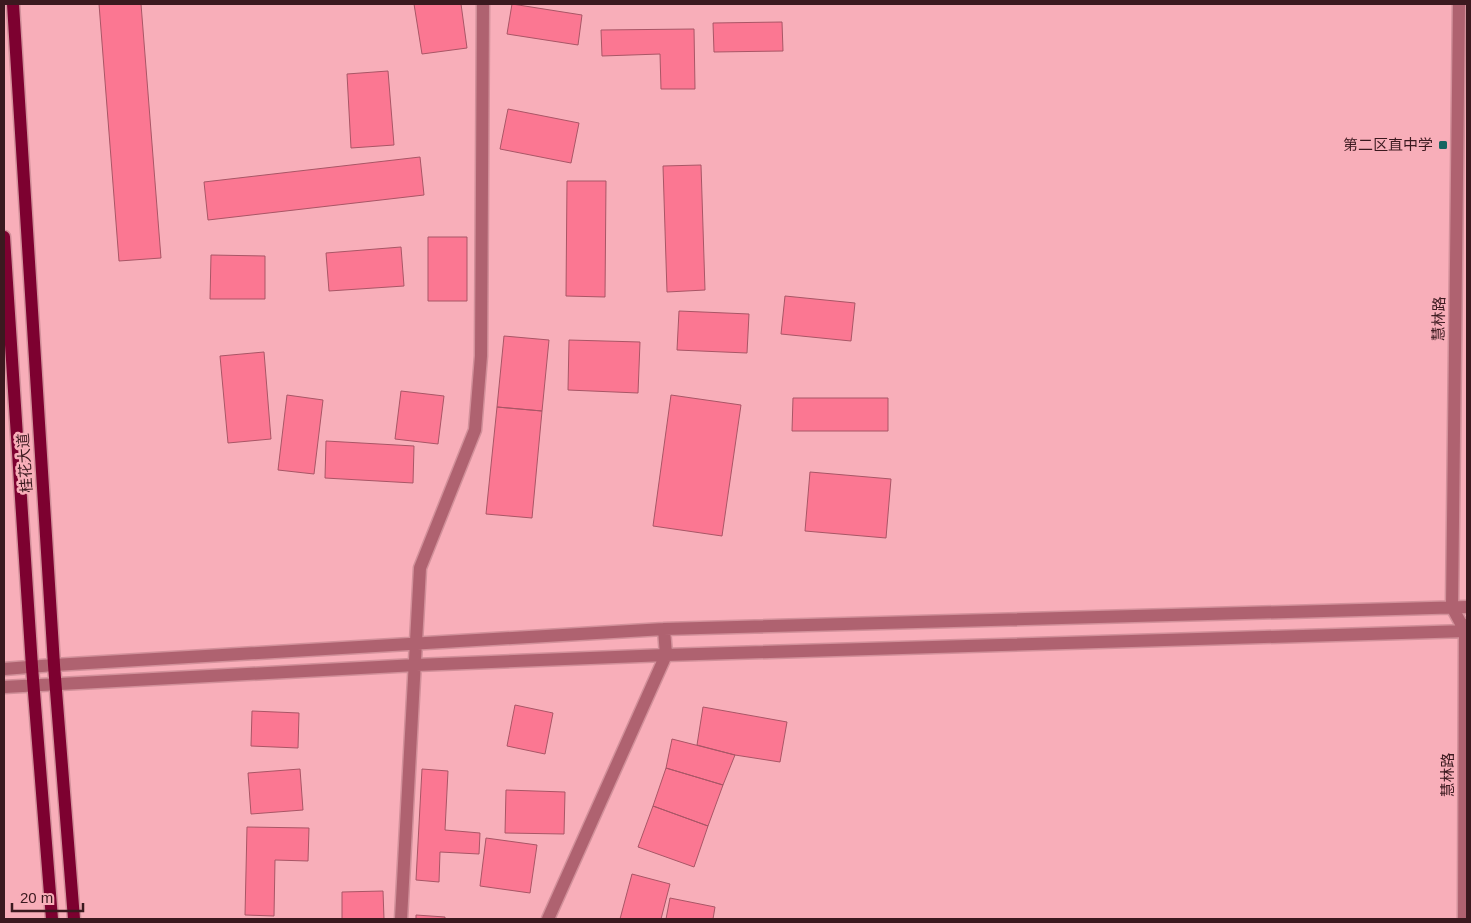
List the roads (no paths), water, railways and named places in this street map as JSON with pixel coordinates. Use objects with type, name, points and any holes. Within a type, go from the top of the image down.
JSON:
[{"type":"main road","name":"桂花大道","points":[[13,4],[54,665],[74,919]]},
{"type":"main road","name":"桂花大道","points":[[4,237],[32,667],[52,919]]},
{"type":"street","points":[[401,919],[420,568],[475,430],[481,356],[482,4]]},
{"type":"street","name":"慧林路","points":[[1459,4],[1452,606],[1466,629],[1464,919]]},
{"type":"street","points":[[4,670],[54,665],[664,629],[1467,607]]},
{"type":"street","points":[[548,919],[666,654],[664,629]]},
{"type":"street","points":[[4,687],[666,654],[1466,629]]},
{"type":"place","name":"第二区直中学","points":[[1443,145]]}]
